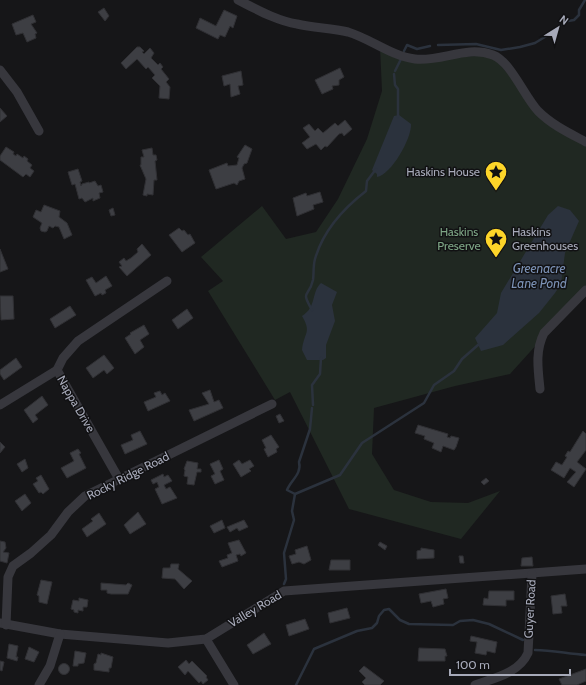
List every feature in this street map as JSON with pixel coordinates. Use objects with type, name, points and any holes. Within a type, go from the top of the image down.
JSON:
[{"type":"street","points":[[238,0],[280,20],[295,24],[348,32],[385,49],[414,59],[435,58],[461,52],[474,52],[492,55],[503,62],[544,117],[558,128],[586,142]]},
{"type":"street","points":[[0,70],[17,92],[39,131]]},
{"type":"street","name":"Nappa Drive","points":[[119,479],[57,370],[63,358],[78,341],[167,281]]},
{"type":"street","points":[[540,389],[537,354],[539,342],[548,329],[586,290]]},
{"type":"street","points":[[0,405],[57,370]]},
{"type":"street","name":"Rocky Ridge Road","points":[[3,624],[8,577],[14,566],[32,553],[51,535],[68,512],[85,496],[272,404]]},
{"type":"street","name":"Valley Road","points":[[3,624],[60,634],[168,643],[206,639],[284,591],[586,569]]},
{"type":"street","name":"Guyer Road","points":[[475,685],[518,668],[524,662],[528,653],[532,574]]},
{"type":"street","points":[[39,685],[50,666],[60,634]]},
{"type":"street","points":[[206,639],[234,685]]},
{"type":"green space","name":"Haskins Preserve","points":[[380,47],[425,59],[492,55],[544,117],[586,142],[586,290],[510,374],[455,386],[374,408],[372,454],[394,490],[431,502],[468,503],[500,491],[461,539],[349,509],[290,392],[275,400],[208,291],[223,281],[201,257],[262,206],[286,239],[316,232],[338,199],[367,139],[382,91]]},
{"type":"water","points":[[399,115],[411,124],[408,138],[400,155],[394,163],[383,175],[377,177],[377,174],[372,170],[394,116]]},
{"type":"water","name":"Greenacre Lane Pond","points":[[558,206],[570,210],[579,221],[565,253],[561,284],[539,313],[503,345],[481,351],[475,338],[497,313],[501,293],[548,215]]},
{"type":"water","points":[[321,283],[337,292],[332,305],[335,321],[326,345],[326,358],[323,360],[307,360],[302,350],[307,329],[302,316],[310,308],[316,291]]},
{"type":"building","points":[[104,8],[109,16],[105,21],[98,12]]},
{"type":"building","points":[[224,10],[237,16],[233,28],[230,26],[225,37],[220,35],[218,39],[196,28],[200,18],[216,26]]},
{"type":"building","points":[[33,15],[36,22],[31,24],[37,33],[35,34],[36,38],[27,42],[23,33],[16,35],[12,24]]},
{"type":"building","points":[[137,47],[140,47],[144,51],[142,52],[144,54],[150,48],[154,53],[151,58],[158,65],[160,63],[163,67],[161,69],[169,79],[166,82],[170,87],[169,99],[159,98],[160,86],[152,78],[155,75],[148,67],[146,69],[137,59],[126,69],[121,63]]},
{"type":"building","points":[[340,68],[344,77],[339,80],[339,85],[332,86],[333,89],[322,94],[315,80]]},
{"type":"building","points":[[241,71],[243,85],[238,86],[240,94],[231,97],[230,84],[224,86],[222,76]]},
{"type":"building","points":[[0,108],[7,116],[0,122]]},
{"type":"building","points":[[345,120],[352,129],[344,136],[342,133],[339,134],[327,147],[325,146],[321,150],[316,144],[307,149],[302,143],[310,137],[303,128],[309,124],[315,131],[318,128],[323,133],[335,123],[338,126]]},
{"type":"building","points":[[245,145],[252,149],[247,163],[244,164],[242,168],[245,179],[239,181],[237,185],[234,183],[216,189],[209,170],[227,163],[228,166],[237,165],[239,158],[237,157]]},
{"type":"building","points":[[6,147],[14,152],[13,154],[16,156],[17,154],[28,159],[27,161],[32,165],[30,168],[34,171],[30,177],[26,174],[23,177],[0,160],[0,156]]},
{"type":"building","points":[[152,148],[153,155],[156,155],[157,160],[155,161],[157,180],[154,180],[153,195],[147,194],[147,196],[143,195],[146,179],[140,165],[141,157],[144,157],[142,150]]},
{"type":"building","points":[[78,169],[82,181],[80,182],[81,186],[82,184],[95,181],[98,186],[101,185],[103,192],[99,193],[100,198],[93,201],[93,198],[85,202],[82,198],[79,199],[75,184],[72,185],[68,172]]},
{"type":"building","points":[[320,192],[323,202],[313,205],[314,209],[297,216],[293,198],[306,193],[307,196]]},
{"type":"building","points":[[44,205],[60,211],[59,217],[67,223],[72,235],[64,239],[59,227],[55,226],[53,228],[49,226],[45,232],[41,231],[40,228],[42,223],[33,217],[36,210],[41,212]]},
{"type":"building","points":[[113,208],[115,215],[111,216],[109,210]]},
{"type":"building","points":[[179,228],[182,231],[184,230],[188,235],[190,234],[195,243],[182,252],[169,235]]},
{"type":"building","points":[[142,244],[151,255],[127,276],[119,267],[122,266],[119,262],[124,258],[126,261],[131,258],[138,252],[137,249]]},
{"type":"building","points":[[0,249],[8,269],[0,272]]},
{"type":"building","points":[[106,276],[112,286],[105,290],[106,293],[102,295],[101,293],[95,296],[86,280],[92,277],[96,283]]},
{"type":"building","points":[[0,296],[13,296],[14,319],[1,320]]},
{"type":"building","points":[[70,306],[76,315],[55,328],[50,319]]},
{"type":"building","points":[[187,309],[193,318],[178,329],[172,320]]},
{"type":"building","points":[[144,325],[149,334],[140,340],[144,347],[135,354],[125,338],[131,334],[130,333]]},
{"type":"building","points":[[104,355],[114,368],[107,374],[104,370],[93,378],[86,368]]},
{"type":"building","points":[[16,358],[22,367],[4,380],[0,374],[0,370]]},
{"type":"building","points":[[210,390],[214,402],[219,400],[223,408],[194,421],[189,410],[209,404],[202,393]]},
{"type":"building","points":[[160,391],[162,395],[165,393],[170,401],[148,411],[144,402],[156,397],[154,393]]},
{"type":"building","points":[[42,396],[48,405],[35,415],[38,419],[33,423],[24,410]]},
{"type":"building","points":[[280,414],[284,421],[279,423],[276,416]]},
{"type":"building","points":[[418,425],[448,434],[447,437],[450,438],[451,436],[459,438],[456,447],[454,450],[443,446],[441,452],[432,448],[434,443],[424,439],[425,436],[415,433]]},
{"type":"building","points":[[140,431],[147,444],[125,454],[121,445],[133,440],[131,435]]},
{"type":"building","points":[[583,431],[586,434],[586,450],[577,462],[586,469],[574,487],[567,482],[576,472],[570,468],[564,478],[551,470],[556,462],[562,465],[567,457],[565,456],[568,451],[570,452]]},
{"type":"building","points":[[271,435],[279,447],[276,449],[277,452],[268,457],[262,440]]},
{"type":"building","points":[[0,442],[5,447],[0,453]]},
{"type":"building","points":[[78,449],[81,453],[79,454],[86,468],[67,478],[61,468],[74,461],[70,453]]},
{"type":"building","points":[[25,459],[28,468],[22,472],[17,464]]},
{"type":"building","points":[[219,460],[223,469],[220,471],[224,480],[215,484],[211,476],[215,474],[210,464]]},
{"type":"building","points":[[239,460],[242,464],[250,460],[254,466],[249,469],[251,471],[241,477],[233,464]]},
{"type":"building","points":[[187,461],[198,463],[197,469],[201,469],[201,472],[197,472],[194,485],[187,484],[188,477],[184,476],[184,469]]},
{"type":"building","points":[[163,474],[164,477],[168,475],[172,481],[164,485],[166,489],[170,487],[177,498],[162,504],[155,489],[159,487],[157,482],[153,484],[151,480]]},
{"type":"building","points":[[41,475],[49,489],[43,494],[41,492],[39,493],[33,484],[38,481],[36,478]]},
{"type":"building","points":[[486,478],[489,481],[484,485],[481,482]]},
{"type":"building","points":[[25,494],[31,503],[22,511],[15,501]]},
{"type":"building","points":[[138,512],[146,524],[130,534],[124,525]]},
{"type":"building","points":[[99,513],[106,524],[87,537],[82,529],[93,521],[91,519]]},
{"type":"building","points":[[222,520],[225,528],[214,533],[210,526]]},
{"type":"building","points":[[244,520],[248,527],[239,531],[237,528],[230,532],[227,527]]},
{"type":"building","points":[[239,540],[246,553],[241,556],[240,554],[236,555],[238,561],[222,567],[219,561],[228,558],[227,555],[232,553],[228,543]]},
{"type":"building","points":[[0,541],[5,542],[6,548],[3,552],[9,553],[7,563],[0,561]]},
{"type":"building","points":[[380,542],[387,546],[385,550],[378,545]]},
{"type":"building","points":[[307,546],[311,560],[304,564],[299,562],[292,564],[289,556],[296,554],[295,550]]},
{"type":"building","points":[[421,548],[434,550],[434,558],[417,559],[417,551],[421,550]]},
{"type":"building","points":[[459,556],[463,556],[464,563],[460,563]]},
{"type":"building","points":[[532,557],[533,566],[521,566],[522,558]]},
{"type":"building","points":[[331,560],[350,560],[350,570],[329,570]]},
{"type":"building","points":[[171,564],[179,564],[178,569],[192,581],[184,589],[175,579],[162,578],[163,568],[170,568]]},
{"type":"building","points":[[41,580],[52,582],[47,604],[39,602],[39,596],[37,595]]},
{"type":"building","points":[[101,583],[126,585],[128,583],[132,585],[128,594],[111,594],[107,593],[107,590],[101,590]]},
{"type":"building","points":[[446,589],[448,598],[443,599],[444,604],[433,607],[431,601],[421,603],[419,594]]},
{"type":"building","points":[[489,591],[514,591],[514,600],[506,600],[506,606],[483,605],[484,598],[488,599]]},
{"type":"building","points":[[565,594],[567,606],[561,606],[562,613],[553,614],[551,596]]},
{"type":"building","points":[[79,598],[88,600],[87,607],[83,607],[83,611],[78,610],[78,613],[71,609],[73,600],[79,601]]},
{"type":"building","points":[[347,608],[350,618],[330,623],[328,613]]},
{"type":"building","points":[[305,619],[309,629],[289,636],[286,625]]},
{"type":"building","points":[[264,633],[271,644],[253,654],[247,645]]},
{"type":"building","points":[[471,636],[497,642],[495,653],[487,651],[486,655],[475,653],[477,642],[470,641]]},
{"type":"building","points":[[9,644],[18,646],[16,657],[18,657],[17,661],[7,658]]},
{"type":"building","points":[[29,647],[39,652],[34,662],[25,659]]},
{"type":"building","points":[[419,648],[445,649],[447,656],[445,656],[445,661],[418,661]]},
{"type":"building","points":[[75,651],[86,653],[84,663],[78,664],[78,666],[73,666]]},
{"type":"building","points":[[101,653],[113,657],[109,672],[94,670],[94,664],[96,663],[98,654],[101,655]]},
{"type":"building","points":[[186,660],[189,664],[192,661],[207,676],[206,677],[208,680],[203,684],[201,681],[199,683],[188,671],[185,675],[178,667]]},
{"type":"building","points":[[0,661],[4,662],[2,671],[0,670]]},
{"type":"building","points":[[62,664],[66,664],[68,665],[68,673],[62,674],[59,671],[59,667]]},
{"type":"building","points":[[364,666],[384,681],[380,685],[365,685],[362,682],[366,678],[359,671]]},
{"type":"building","points":[[586,669],[586,681],[577,685],[562,685],[559,679]]},
{"type":"waterway","points":[[438,45],[476,44],[501,50],[535,43],[558,29],[562,22],[574,20],[579,15],[579,10],[585,0]]},
{"type":"waterway","points":[[404,51],[407,45],[417,49],[430,46]]},
{"type":"waterway","points":[[395,71],[401,59]]},
{"type":"waterway","points":[[394,74],[395,85],[398,89],[398,117]]},
{"type":"waterway","points":[[312,310],[308,303],[306,294],[313,280],[314,262],[323,239],[342,213],[366,191],[367,181],[376,169]]},
{"type":"waterway","points":[[284,584],[286,579],[284,553],[294,520],[292,511],[295,494],[340,475],[362,443],[424,403],[434,385],[454,371],[462,359],[478,345]]},
{"type":"waterway","points":[[313,405],[312,385],[320,374],[321,358]]},
{"type":"waterway","points":[[295,494],[287,490],[299,470],[299,462],[310,429],[312,408]]},
{"type":"waterway","points":[[296,685],[314,649],[357,631],[372,628],[377,623],[379,616],[384,610],[389,609],[400,620],[409,624],[453,625],[460,621],[473,620],[489,624],[523,640]]},
{"type":"waterway","points":[[535,650],[586,655]]},
{"type":"place","name":"Haskins House","points":[[496,192]]},
{"type":"place","name":"Haskins Greenhouses","points":[[496,258]]}]
